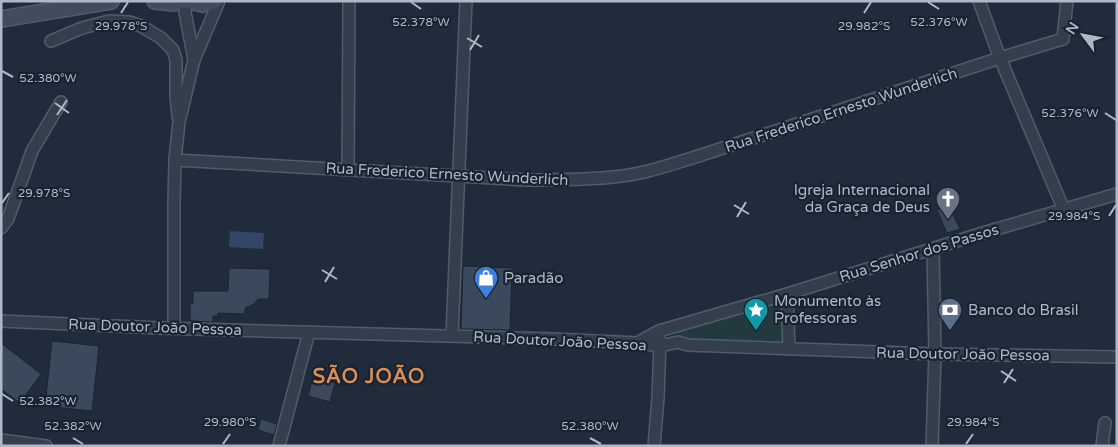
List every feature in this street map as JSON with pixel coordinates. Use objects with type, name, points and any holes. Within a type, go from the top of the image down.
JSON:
[{"type":"main road","points":[[1,19],[111,1]]},
{"type":"main road","points":[[156,1],[174,3],[179,1]]},
{"type":"main road","points":[[188,1],[202,4],[214,1]]},
{"type":"street","points":[[188,1],[185,6],[185,12],[194,60]]},
{"type":"street","points":[[174,328],[175,160],[179,122],[194,60],[218,1]]},
{"type":"street","points":[[348,169],[349,1]]},
{"type":"street","points":[[452,335],[466,1]]},
{"type":"street","points":[[979,1],[1006,57],[1064,210]]},
{"type":"street","name":"Rua Frederico Ernesto Wunderlich","points":[[175,160],[527,180],[584,180],[647,172],[1063,39],[1067,1]]},
{"type":"street","points":[[51,41],[82,28],[109,21],[129,22],[161,38],[173,50],[176,60],[176,96],[179,122]]},
{"type":"street","points":[[1,228],[8,218],[32,150],[61,102]]},
{"type":"street","name":"Rua Senhor dos Passos","points":[[637,343],[659,330],[787,294],[986,232],[1117,194]]},
{"type":"street","points":[[932,446],[935,354],[933,249]]},
{"type":"street","points":[[787,294],[789,349]]},
{"type":"street","name":"Rua Doutor João Pessoa","points":[[1,321],[174,328],[452,335],[637,343],[660,346],[678,342],[789,349],[935,354],[1117,357]]},
{"type":"street","points":[[674,326],[678,342]]},
{"type":"street","points":[[654,446],[658,398],[659,330]]},
{"type":"street","points":[[279,446],[309,332]]},
{"type":"street","points":[[1102,446],[1105,423]]},
{"type":"street","points":[[1,440],[46,446]]},
{"type":"green space","points":[[787,294],[788,349],[678,341],[675,327]]},
{"type":"water","points":[[230,231],[264,233],[263,249],[229,247]]},
{"type":"building","name":"Igreja Internacional da Graça de Deus","points":[[949,206],[960,229],[947,233],[937,210]]},
{"type":"building","name":"Paradão","points":[[463,266],[512,268],[510,330],[461,329]]},
{"type":"building","points":[[229,268],[270,269],[269,299],[258,299],[254,304],[245,308],[245,314],[218,313],[218,316],[213,316],[213,322],[190,321],[190,304],[193,304],[193,291],[228,291]]},
{"type":"building","points":[[52,341],[99,346],[92,411],[45,406]]},
{"type":"building","points":[[1,343],[41,374],[20,403],[1,389]]},
{"type":"building","points":[[313,377],[335,383],[330,402],[308,396]]},
{"type":"building","points":[[261,419],[277,424],[274,435],[258,430]]},
{"type":"place","name":"Igreja Internacional da Graça de Deus","points":[[948,220]]},
{"type":"place","name":"Paradão","points":[[486,299]]},
{"type":"place","name":"Monumento às Professoras","points":[[756,331]]},
{"type":"place","name":"Banco do Brasil","points":[[950,331]]},
{"type":"district","name":"SÃO JOÃO","points":[[369,376]]}]
